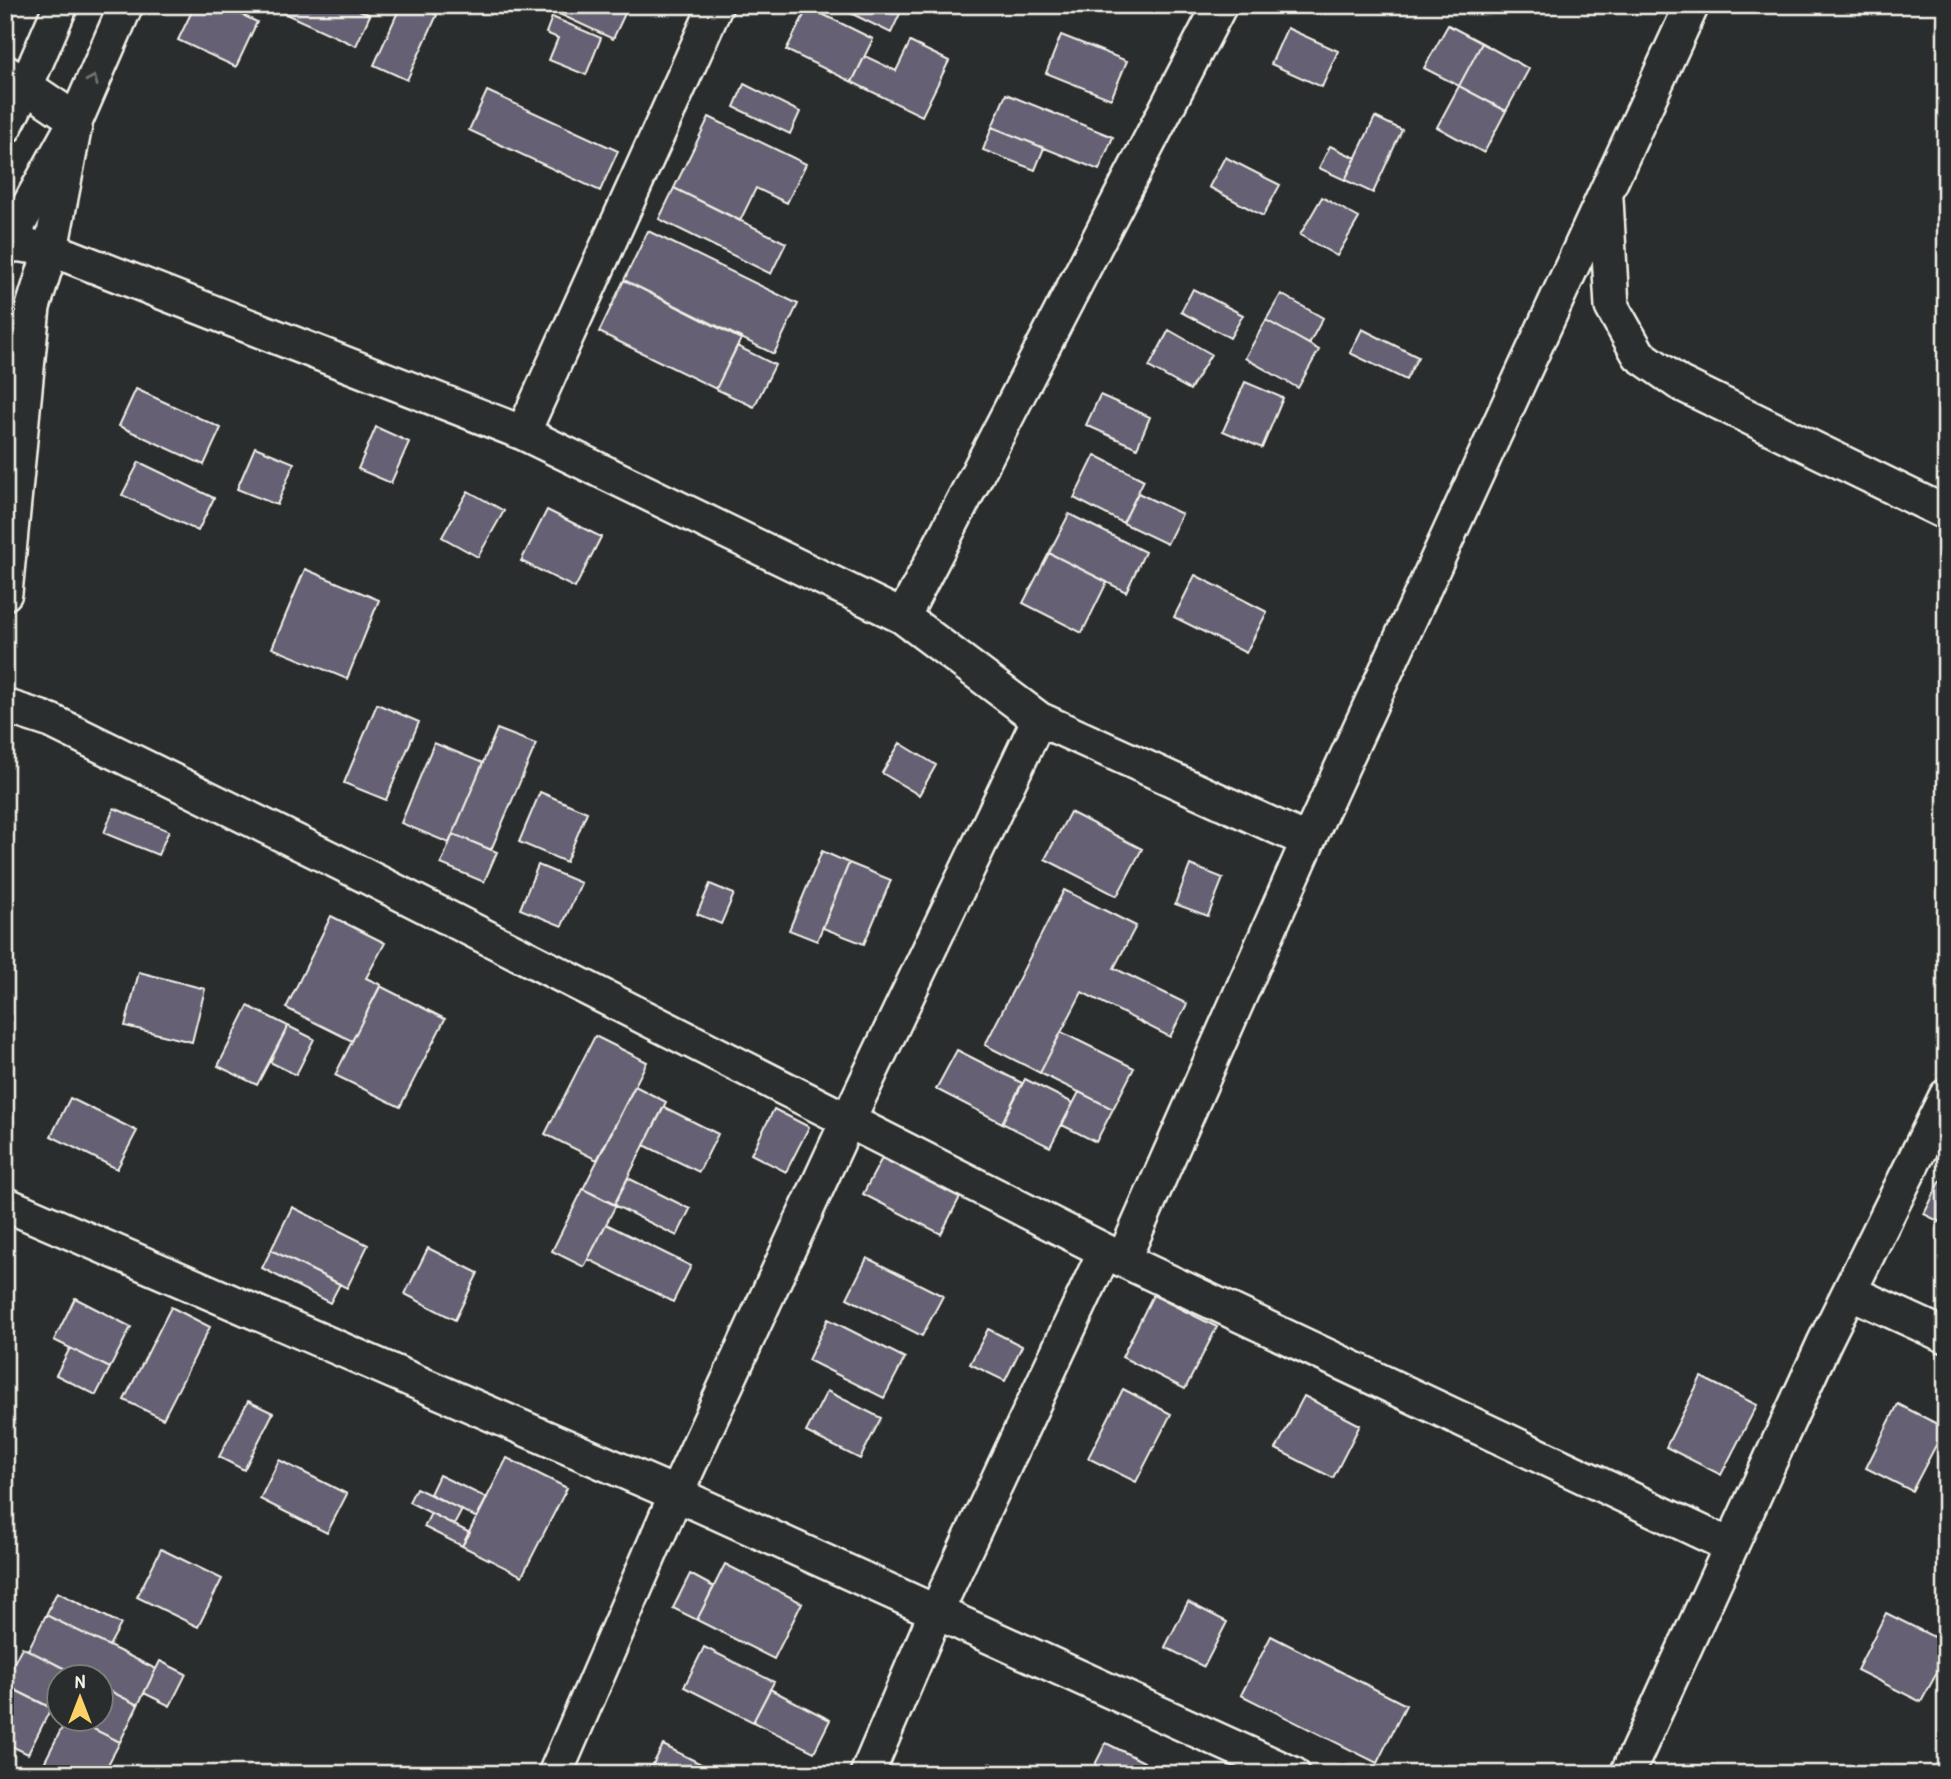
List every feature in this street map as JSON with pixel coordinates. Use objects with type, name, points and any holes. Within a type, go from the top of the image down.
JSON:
[{"type":"street","points":[[5,127],[16,79],[61,5]]},
{"type":"street","points":[[126,5],[76,120],[6,246],[51,249],[523,433],[903,617],[1039,719],[1308,841]]},
{"type":"street","points":[[523,433],[716,5]]},
{"type":"street","points":[[903,617],[1220,5]]},
{"type":"street","points":[[867,1774],[936,1612],[1114,1256],[1692,5]]},
{"type":"street","points":[[16,79],[76,120]]},
{"type":"street","points":[[5,593],[33,307],[51,249],[76,120]]},
{"type":"street","points":[[1606,193],[1612,307],[1639,355],[1679,383],[1946,513]]},
{"type":"street","points":[[5,706],[51,721],[209,799],[1114,1256],[1731,1546]]},
{"type":"street","points":[[555,1774],[676,1494],[848,1120],[1039,719]]},
{"type":"street","points":[[1627,1774],[1824,1343],[1946,1096]]},
{"type":"street","points":[[5,1204],[676,1494],[1293,1774]]},
{"type":"street","points":[[1850,1292],[1946,1336]]},
{"type":"building","points":[[195,5],[222,5],[257,22],[236,67],[178,40]]},
{"type":"building","points":[[279,5],[348,5],[370,15],[356,46],[277,10]]},
{"type":"building","points":[[401,5],[415,5],[437,15],[407,80],[374,65]]},
{"type":"building","points":[[540,5],[629,5],[613,39]]},
{"type":"building","points":[[834,5],[904,5],[891,33]]},
{"type":"building","points":[[808,7],[873,39],[852,82],[786,50]]},
{"type":"building","points":[[552,17],[601,38],[586,75],[549,60],[558,38],[546,33]]},
{"type":"building","points":[[1448,25],[1482,43],[1459,86],[1424,68]]},
{"type":"building","points":[[1287,28],[1338,51],[1322,87],[1271,64]]},
{"type":"building","points":[[1061,35],[1127,61],[1111,99],[1046,73]]},
{"type":"building","points":[[910,42],[949,61],[922,116],[852,82],[865,56],[896,71]]},
{"type":"building","points":[[1482,43],[1529,69],[1506,111],[1459,86]]},
{"type":"building","points":[[744,84],[800,112],[790,134],[734,107]]},
{"type":"building","points":[[1459,86],[1506,111],[1484,153],[1437,127]]},
{"type":"building","points":[[487,91],[618,151],[600,191],[469,130]]},
{"type":"building","points":[[1006,94],[1113,137],[1099,170],[992,127]]},
{"type":"building","points":[[709,117],[806,164],[787,203],[756,188],[740,221],[674,188]]},
{"type":"building","points":[[1375,117],[1402,130],[1373,193],[1345,180]]},
{"type":"building","points":[[992,127],[1044,148],[1035,170],[983,150]]},
{"type":"building","points":[[1330,146],[1356,158],[1345,180],[1319,168]]},
{"type":"building","points":[[1225,157],[1280,185],[1263,216],[1209,187]]},
{"type":"building","points":[[674,188],[786,243],[771,274],[659,219]]},
{"type":"building","points":[[1322,197],[1359,218],[1337,256],[1300,235]]},
{"type":"building","points":[[648,231],[798,304],[774,354],[624,280]]},
{"type":"building","points":[[624,280],[741,339],[716,389],[599,332]]},
{"type":"building","points":[[1193,289],[1243,315],[1230,338],[1181,312]]},
{"type":"building","points":[[1281,294],[1323,318],[1309,344],[1266,320]]},
{"type":"building","points":[[1266,320],[1319,350],[1298,388],[1245,358]]},
{"type":"building","points":[[1362,329],[1418,357],[1406,380],[1350,353]]},
{"type":"building","points":[[1169,330],[1211,354],[1190,390],[1149,367]]},
{"type":"building","points":[[737,346],[775,365],[754,407],[716,389]]},
{"type":"building","points":[[1245,382],[1283,398],[1262,448],[1223,431]]},
{"type":"building","points":[[136,389],[221,428],[204,465],[119,426]]},
{"type":"building","points":[[1100,395],[1150,417],[1137,448],[1086,425]]},
{"type":"building","points":[[376,427],[409,442],[391,483],[358,469]]},
{"type":"building","points":[[255,447],[294,463],[277,505],[237,489]]},
{"type":"building","points":[[1095,455],[1144,480],[1123,523],[1074,498]]},
{"type":"building","points":[[139,462],[214,498],[198,531],[122,495]]},
{"type":"building","points":[[468,491],[504,511],[478,557],[442,537]]},
{"type":"building","points":[[1138,493],[1182,514],[1167,544],[1123,523]]},
{"type":"building","points":[[547,510],[601,537],[575,588],[521,561]]},
{"type":"building","points":[[1069,514],[1145,552],[1126,592],[1049,553]]},
{"type":"building","points":[[1049,553],[1107,582],[1082,633],[1023,603]]},
{"type":"building","points":[[305,569],[379,600],[347,679],[272,648]]},
{"type":"building","points":[[1195,575],[1267,612],[1246,653],[1174,617]]},
{"type":"building","points":[[377,704],[419,722],[386,800],[344,783]]},
{"type":"building","points":[[497,729],[536,744],[491,850],[453,834]]},
{"type":"building","points":[[434,743],[483,763],[449,843],[401,823]]},
{"type":"building","points":[[900,743],[936,765],[919,795],[882,773]]},
{"type":"building","points":[[540,792],[587,812],[566,862],[519,842]]},
{"type":"building","points":[[114,808],[169,831],[158,855],[104,833]]},
{"type":"building","points":[[1070,812],[1142,849],[1117,896],[1045,859]]},
{"type":"building","points":[[453,834],[497,852],[484,882],[441,864]]},
{"type":"building","points":[[822,851],[849,863],[817,941],[789,930]]},
{"type":"building","points":[[849,863],[891,880],[864,944],[823,928]]},
{"type":"building","points":[[538,865],[581,883],[562,926],[520,909]]},
{"type":"building","points":[[1190,865],[1223,878],[1208,916],[1175,904]]},
{"type":"building","points":[[710,884],[734,894],[721,924],[697,914]]},
{"type":"building","points":[[1064,890],[1136,926],[1114,968],[1187,1004],[1170,1037],[1082,992],[1040,1073],[985,1045]]},
{"type":"building","points":[[331,916],[385,943],[366,978],[381,985],[352,1041],[286,1008]]},
{"type":"building","points":[[139,972],[205,989],[192,1042],[125,1026]]},
{"type":"building","points":[[380,986],[445,1019],[400,1107],[335,1075]]},
{"type":"building","points":[[248,1006],[288,1026],[257,1085],[218,1066]]},
{"type":"building","points":[[288,1026],[314,1039],[296,1075],[270,1062]]},
{"type":"building","points":[[1061,1032],[1134,1068],[1113,1109],[1040,1073]]},
{"type":"building","points":[[595,1036],[647,1062],[597,1160],[545,1134]]},
{"type":"building","points":[[957,1050],[1022,1083],[1002,1123],[936,1089]]},
{"type":"building","points":[[1025,1079],[1073,1103],[1050,1147],[1002,1123]]},
{"type":"building","points":[[635,1086],[666,1102],[614,1205],[583,1189]]},
{"type":"building","points":[[1079,1092],[1113,1109],[1096,1142],[1062,1125]]},
{"type":"building","points":[[70,1098],[137,1131],[117,1169],[51,1136]]},
{"type":"building","points":[[664,1107],[718,1134],[699,1172],[644,1145]]},
{"type":"building","points":[[774,1109],[809,1127],[786,1172],[751,1154]]},
{"type":"building","points":[[882,1158],[960,1197],[941,1234],[863,1194]]},
{"type":"building","points":[[1946,1170],[1946,1225],[1924,1214]]},
{"type":"building","points":[[628,1178],[690,1209],[677,1236],[614,1205]]},
{"type":"building","points":[[583,1189],[616,1205],[584,1267],[552,1251]]},
{"type":"building","points":[[292,1207],[368,1245],[347,1288],[271,1250]]},
{"type":"building","points":[[606,1224],[691,1266],[673,1302],[588,1259]]},
{"type":"building","points":[[428,1248],[478,1273],[455,1320],[405,1294]]},
{"type":"building","points":[[271,1250],[340,1284],[330,1303],[262,1268]]},
{"type":"building","points":[[867,1258],[943,1296],[922,1336],[847,1298]]},
{"type":"building","points":[[1153,1295],[1217,1327],[1185,1389],[1122,1357]]},
{"type":"building","points":[[75,1298],[131,1327],[110,1368],[54,1340]]},
{"type":"building","points":[[171,1307],[210,1327],[163,1419],[124,1400]]},
{"type":"building","points":[[828,1319],[905,1358],[884,1398],[808,1360]]},
{"type":"building","points":[[988,1329],[1022,1346],[1005,1381],[970,1364]]},
{"type":"building","points":[[70,1348],[110,1368],[96,1395],[56,1375]]},
{"type":"building","points":[[1701,1377],[1757,1405],[1721,1475],[1666,1447]]},
{"type":"building","points":[[1123,1389],[1171,1414],[1136,1482],[1088,1458]]},
{"type":"building","points":[[827,1391],[881,1418],[860,1459],[806,1432]]},
{"type":"building","points":[[1304,1396],[1360,1425],[1333,1478],[1276,1449]]},
{"type":"building","points":[[248,1401],[273,1413],[244,1470],[219,1457]]},
{"type":"building","points":[[1898,1404],[1945,1428],[1912,1491],[1866,1468]]},
{"type":"building","points":[[507,1458],[567,1488],[522,1576],[462,1546]]},
{"type":"building","points":[[279,1460],[347,1494],[327,1533],[260,1499]]},
{"type":"building","points":[[439,1475],[487,1498],[477,1518],[430,1494]]},
{"type":"building","points":[[416,1488],[462,1510],[454,1525],[409,1502]]},
{"type":"building","points":[[431,1513],[470,1533],[462,1546],[424,1527]]},
{"type":"building","points":[[161,1549],[222,1579],[198,1627],[137,1597]]},
{"type":"building","points":[[725,1564],[802,1603],[774,1659],[697,1620]]},
{"type":"building","points":[[690,1574],[714,1587],[697,1620],[673,1608]]},
{"type":"building","points":[[57,1592],[121,1624],[109,1646],[46,1615]]},
{"type":"building","points":[[1188,1602],[1227,1622],[1204,1667],[1165,1647]]},
{"type":"building","points":[[1886,1613],[1946,1643],[1946,1656],[1921,1702],[1857,1670]]},
{"type":"building","points":[[46,1615],[156,1669],[138,1705],[116,1694],[116,1664],[56,1664],[28,1650]]},
{"type":"building","points":[[1271,1636],[1406,1705],[1377,1763],[1241,1695]]},
{"type":"building","points":[[22,1647],[55,1664],[46,1664],[46,1705],[5,1685]]},
{"type":"building","points":[[704,1647],[774,1682],[753,1722],[684,1687]]},
{"type":"building","points":[[160,1661],[186,1674],[170,1706],[144,1693]]},
{"type":"building","points":[[5,1685],[46,1706],[46,1718],[28,1754],[5,1743]]},
{"type":"building","points":[[770,1689],[830,1720],[814,1752],[753,1722]]},
{"type":"building","points":[[116,1694],[138,1705],[120,1742],[104,1734],[116,1734]]},
{"type":"building","points":[[59,1734],[104,1734],[120,1742],[103,1774],[62,1774],[43,1765]]},
{"type":"building","points":[[1106,1743],[1144,1762],[1138,1774],[1090,1774]]},
{"type":"building","points":[[663,1745],[703,1765],[698,1774],[649,1772]]},
{"type":"building","points":[[989,1763],[1011,1774],[984,1774]]}]
